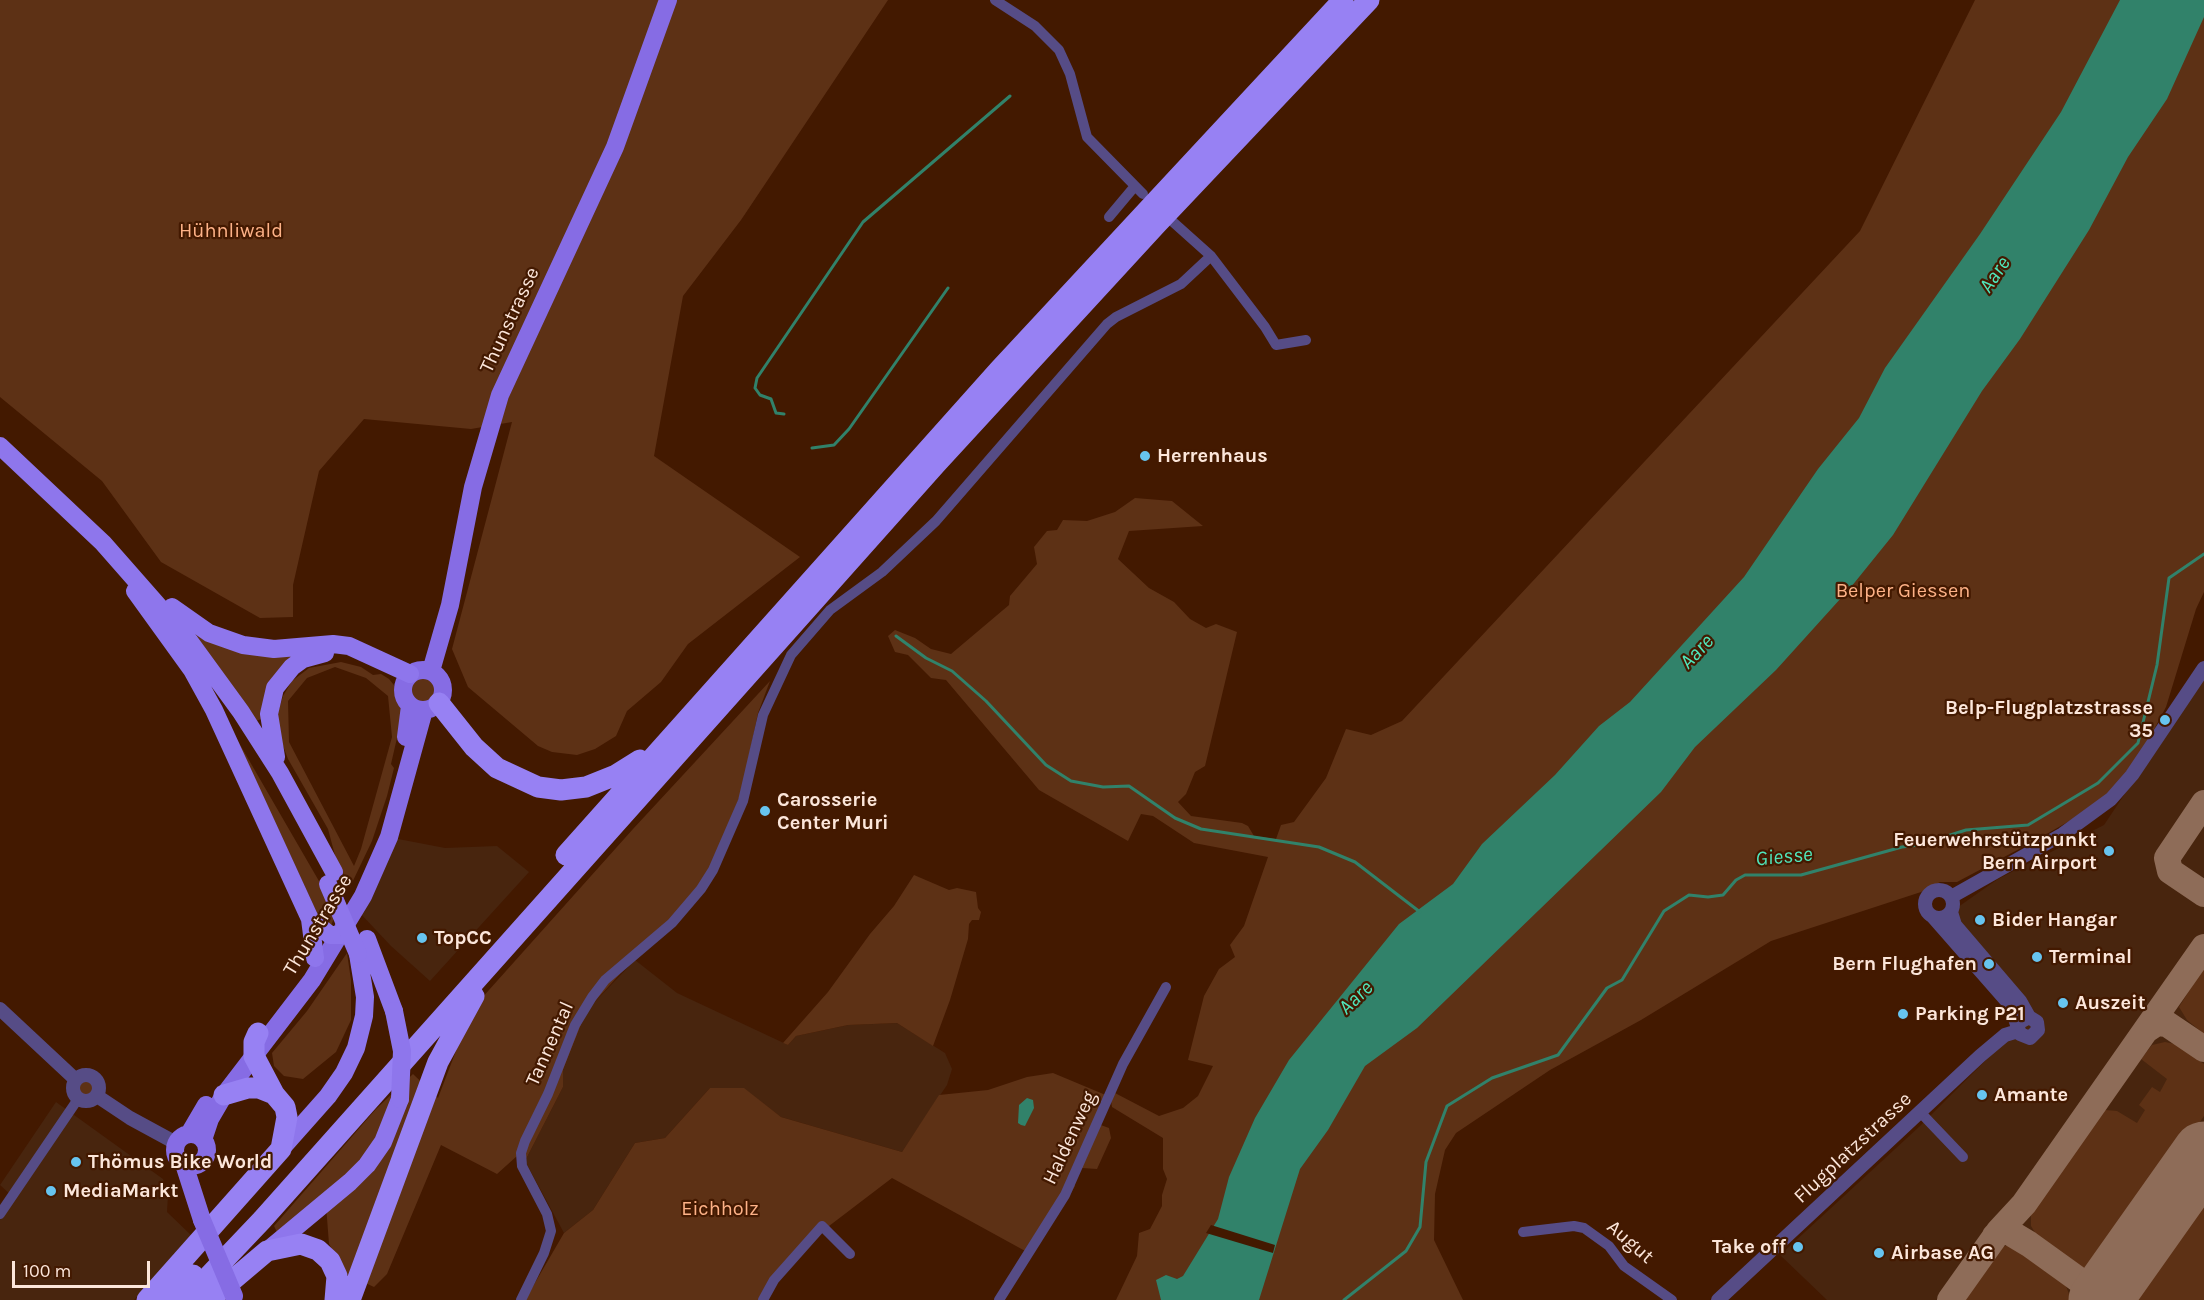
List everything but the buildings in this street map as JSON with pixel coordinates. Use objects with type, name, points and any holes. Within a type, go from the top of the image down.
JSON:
[{"type":"highway","points":[[168,1300],[251,1212],[662,746],[1007,362],[1343,0]]},
{"type":"highway","points":[[186,1300],[262,1220],[982,414],[1369,0]]},
{"type":"highway","points":[[0,446],[51,491],[103,543],[190,642],[234,702],[280,773],[394,1011],[402,1051],[400,1099],[383,1142],[367,1165],[351,1182],[209,1300]]},
{"type":"highway","points":[[0,456],[67,517],[130,582],[183,647],[219,698],[331,878]]},
{"type":"highway","points":[[103,543],[114,547],[172,607],[209,633],[227,641],[259,648],[349,646],[406,680]]},
{"type":"highway","points":[[130,582],[143,605],[176,647],[204,690],[310,919],[315,958]]},
{"type":"highway","points":[[280,773],[268,714],[275,688],[292,667],[318,654],[347,654],[406,680]]},
{"type":"highway","points":[[424,706],[508,776],[538,787],[571,790],[600,783],[662,746]]},
{"type":"highway","points":[[310,919],[336,935]]},
{"type":"highway","points":[[350,1300],[445,1046],[469,1002],[507,955],[525,923]]},
{"type":"highway","points":[[147,1300],[328,1096],[344,1073],[356,1048],[362,1025],[365,998],[362,946]]},
{"type":"highway","points":[[258,1033],[254,1042],[254,1056],[274,1094],[285,1107],[287,1117],[281,1149]]},
{"type":"highway","points":[[224,1095],[254,1088],[274,1094]]},
{"type":"highway","points":[[267,1251],[301,1244],[318,1250],[335,1269],[338,1285],[335,1300]]},
{"type":"main road","name":"Thunstrasse","points":[[431,671],[450,605],[473,487],[500,395],[615,147],[668,0]]},
{"type":"main road","points":[[420,669],[431,671],[443,685],[424,706],[404,697],[406,680],[420,669]]},
{"type":"main road","name":"Thunstrasse","points":[[190,1139],[210,1119],[224,1095],[303,993],[336,935],[385,817],[402,752],[424,706]]},
{"type":"main road","name":"Thunstrasse","points":[[190,1139],[215,1091],[315,958],[336,935]]},
{"type":"main road","points":[[190,1139],[206,1156],[191,1164],[177,1158],[190,1139]]},
{"type":"main road","points":[[191,1164],[195,1195],[202,1220],[235,1298]]},
{"type":"street","points":[[994,0],[1035,26],[1059,50],[1070,74],[1087,137],[1143,194]]},
{"type":"street","points":[[1109,217],[1135,186]]},
{"type":"street","points":[[1173,222],[1210,256],[1265,327],[1276,345],[1306,340]]},
{"type":"street","name":"Tannental","points":[[521,1300],[544,1252],[551,1231],[547,1214],[522,1166],[521,1153],[525,1141],[548,1094],[575,1025],[592,997],[605,980],[672,923],[701,889],[722,852],[739,811],[761,723],[774,687],[790,655],[830,610],[882,572],[922,536],[1107,324],[1129,310],[1174,288],[1210,256]]},
{"type":"street","points":[[1951,897],[2063,834],[2115,795],[2147,754],[2204,668]]},
{"type":"street","points":[[1938,891],[1951,897],[1953,903],[1951,912],[1955,925],[2020,1001],[2022,1024],[2011,1006],[1926,907],[1928,897],[1938,891]]},
{"type":"street","points":[[1933,916],[1943,917],[1951,912]]},
{"type":"street","name":"Haldenweg","points":[[999,1300],[1065,1195],[1124,1064],[1166,987]]},
{"type":"street","points":[[0,1009],[76,1080]]},
{"type":"street","name":"Flugplatzstrasse","points":[[1718,1300],[1980,1056],[2022,1024]]},
{"type":"street","points":[[87,1075],[94,1078],[99,1084],[97,1096],[90,1101],[78,1099],[73,1088],[76,1080],[87,1075]]},
{"type":"street","points":[[97,1096],[130,1118],[190,1139]]},
{"type":"street","points":[[0,1214],[78,1099]]},
{"type":"street","points":[[1921,1113],[1963,1156]]},
{"type":"street","points":[[763,1300],[774,1280],[822,1226],[850,1254]]},
{"type":"street","name":"Augut","points":[[1523,1232],[1574,1226],[1584,1228],[1609,1246],[1624,1266],[1672,1300]]},
{"type":"shaded area","points":[[2204,675],[2204,1300],[1827,1300],[1780,1255],[1920,1126],[2029,1017],[1951,912],[1998,879],[2104,825]]},
{"type":"shaded area","points":[[393,838],[445,848],[497,846],[529,872],[430,981],[391,946],[359,912]]},
{"type":"shaded area","points":[[635,960],[677,993],[788,1045],[796,1036],[848,1025],[897,1023],[945,1053],[952,1069],[947,1085],[902,1152],[781,1117],[744,1089],[710,1088],[665,1138],[635,1143],[593,1210],[564,1233],[525,1161],[563,1087],[563,1070],[587,1010]]},
{"type":"shaded area","points":[[56,1102],[163,1179],[168,1195],[167,1212],[193,1237],[134,1300],[0,1300],[0,1215],[12,1196],[0,1185]]},
{"type":"green space","name":"Hühnliwald","points":[[0,0],[888,0],[741,220],[683,296],[654,456],[800,557],[688,644],[661,682],[627,711],[616,736],[595,749],[577,755],[552,752],[538,746],[468,687],[452,649],[512,422],[471,429],[364,419],[319,471],[293,585],[293,617],[260,618],[161,562],[102,481],[0,397]]},
{"type":"green space","name":"Belper Giessen","points":[[1975,0],[2204,0],[2204,592],[2196,609],[2166,707],[2141,754],[2118,785],[2085,812],[2038,839],[1957,882],[1940,882],[1921,892],[1771,941],[1641,1020],[1550,1070],[1456,1133],[1445,1150],[1435,1194],[1434,1240],[1463,1300],[1116,1300],[1137,1256],[1139,1233],[1150,1229],[1162,1206],[1162,1195],[1167,1179],[1163,1169],[1163,1138],[1112,1107],[1111,1101],[1115,1093],[1159,1116],[1183,1108],[1198,1096],[1213,1066],[1188,1060],[1204,996],[1219,969],[1235,957],[1230,945],[1244,926],[1268,857],[1194,843],[1153,816],[1141,814],[1128,841],[1039,790],[946,680],[931,678],[908,655],[895,652],[888,636],[895,630],[915,638],[931,649],[951,654],[1009,605],[1010,596],[1037,564],[1034,547],[1047,531],[1057,530],[1063,520],[1087,521],[1115,512],[1135,498],[1172,501],[1203,526],[1129,531],[1118,559],[1149,588],[1174,602],[1190,619],[1206,628],[1216,624],[1237,632],[1205,766],[1195,772],[1186,794],[1178,802],[1191,816],[1242,823],[1248,826],[1254,836],[1276,839],[1281,825],[1294,822],[1326,778],[1346,729],[1371,735],[1402,721],[1860,231]]},
{"type":"green space","points":[[193,633],[302,651],[264,718],[256,721]]},
{"type":"green space","points":[[341,662],[361,667],[373,675],[381,674],[389,679],[398,690],[405,707],[403,733],[397,738],[391,764],[394,768],[387,796],[372,841],[350,887],[336,859],[328,829],[288,759],[280,738],[277,716],[283,696],[292,681],[309,668]],"holes":[[[335,667],[366,678],[388,696],[392,737],[361,849],[354,866],[289,742],[288,701],[307,678]]]},
{"type":"green space","points":[[423,674],[433,679],[438,689],[433,699],[423,704],[413,699],[408,689],[413,679]]},
{"type":"green space","points":[[770,681],[758,713],[742,790],[718,853],[695,892],[587,1010],[563,1070],[563,1087],[525,1161],[517,1156],[497,1174],[441,1145],[387,1274],[374,1287],[348,1275],[329,1244],[326,1205],[277,1232],[274,1226],[376,1109],[413,1074],[438,1098],[472,1009],[633,829]]},
{"type":"green space","points":[[235,736],[336,914],[329,930],[324,928]]},
{"type":"green space","points":[[914,875],[949,890],[957,888],[976,892],[978,908],[981,912],[979,920],[972,920],[969,924],[968,939],[950,1000],[933,1046],[897,1023],[848,1025],[796,1036],[788,1045],[783,1043],[828,992],[870,934],[894,906]]},
{"type":"green space","points":[[347,953],[351,980],[351,1020],[336,1052],[303,1079],[284,1076],[274,1066],[272,1053],[307,1011]]},
{"type":"green space","points":[[2204,967],[2204,1034],[2187,1020],[2179,1007]]},
{"type":"green space","points":[[2165,1042],[2175,1044],[2204,1064],[2204,1116],[2104,1259],[2096,1267],[2082,1268],[2037,1236],[2031,1226],[2031,1215],[2105,1110],[2117,1111],[2137,1123],[2145,1110],[2139,1105],[2152,1087],[2160,1092],[2167,1079],[2141,1059],[2152,1045]]},
{"type":"green space","name":"Eichholz","points":[[1053,1073],[1108,1096],[1098,1124],[1109,1128],[1111,1138],[1097,1169],[1082,1168],[1073,1178],[1075,1186],[1062,1208],[1027,1252],[892,1178],[812,1239],[764,1300],[525,1300],[564,1233],[593,1210],[635,1143],[665,1138],[710,1088],[744,1088],[781,1117],[902,1152],[939,1095],[988,1090],[1027,1077]]},
{"type":"green space","points":[[86,1081],[91,1083],[93,1088],[91,1093],[86,1095],[81,1093],[79,1088],[81,1083]]},
{"type":"green space","points":[[2204,1191],[2204,1300],[2127,1300]]},
{"type":"green space","points":[[2009,1245],[2065,1283],[2071,1300],[1956,1300],[1993,1249]]},
{"type":"water","name":"Aare","points":[[2120,0],[2204,0],[2204,17],[2167,99],[2128,157],[2089,230],[2020,339],[1982,391],[1893,535],[1851,587],[1776,670],[1695,747],[1661,792],[1417,1028],[1365,1066],[1328,1130],[1300,1169],[1259,1300],[1161,1300],[1156,1280],[1166,1275],[1177,1279],[1183,1276],[1218,1219],[1229,1177],[1255,1118],[1289,1060],[1399,924],[1453,884],[1482,844],[1555,775],[1599,726],[1630,702],[1744,577],[1818,469],[1859,418],[1885,368],[1980,234],[2061,112]]},
{"type":"water","points":[[1027,1098],[1033,1100],[1034,1108],[1025,1126],[1018,1123],[1019,1105]]},
{"type":"pier","points":[[1211,1225],[1275,1245],[1273,1253],[1206,1233]]},
{"type":"waterway","points":[[784,414],[776,413],[771,399],[760,395],[755,388],[757,378],[863,222],[1010,96]]},
{"type":"waterway","points":[[812,448],[834,445],[849,429],[948,288]]},
{"type":"waterway","name":"Giesse","points":[[1344,1300],[1406,1251],[1420,1227],[1426,1162],[1447,1106],[1492,1078],[1558,1055],[1607,988],[1622,980],[1664,911],[1689,895],[1708,897],[1723,895],[1736,880],[1745,875],[1801,875],[1902,847],[1919,845],[1966,830],[2028,825],[2098,783],[2138,743],[2157,665],[2169,578],[2204,554]]},
{"type":"waterway","points":[[896,636],[926,658],[952,671],[986,701],[1046,765],[1071,781],[1103,787],[1129,786],[1175,818],[1201,829],[1319,847],[1355,862],[1420,912]]},
{"type":"taxiway","points":[[2204,803],[2167,858],[2170,871],[2204,894]]},
{"type":"taxiway","points":[[1950,1300],[1999,1231],[2024,1204],[2204,947]]},
{"type":"taxiway","points":[[2148,1029],[2157,1023],[2167,1024],[2204,1049]]},
{"type":"taxiway","points":[[1995,1236],[1999,1232],[2009,1232],[2029,1244],[2079,1280],[2089,1292],[2091,1300]]},
{"type":"taxiway","points":[[2079,1280],[2085,1284],[2099,1284],[2111,1280],[2121,1270]]},
{"type":"runway","points":[[2100,1300],[2204,1153]]},
{"type":"place","name":"Herrenhaus","points":[[1145,456]]},
{"type":"place","name":"Belp-Flugplatzstrasse 35","points":[[2165,720]]},
{"type":"place","name":"Carosserie Center Muri","points":[[765,811]]},
{"type":"place","name":"Feuerwehrstützpunkt Bern Airport","points":[[2109,851]]},
{"type":"place","name":"Bider Hangar","points":[[1980,920]]},
{"type":"place","name":"TopCC","points":[[422,938]]},
{"type":"place","name":"Terminal","points":[[2037,957]]},
{"type":"place","name":"Bern Flughafen","points":[[1989,964]]},
{"type":"place","name":"Auszeit","points":[[2063,1003]]},
{"type":"place","name":"Parking P21","points":[[1903,1014]]},
{"type":"place","name":"Amante","points":[[1982,1095]]},
{"type":"place","name":"Thömus Bike World","points":[[76,1162]]},
{"type":"place","name":"MediaMarkt","points":[[51,1191]]},
{"type":"place","name":"Take off","points":[[1798,1247]]},
{"type":"place","name":"Airbase AG","points":[[1879,1253]]}]
